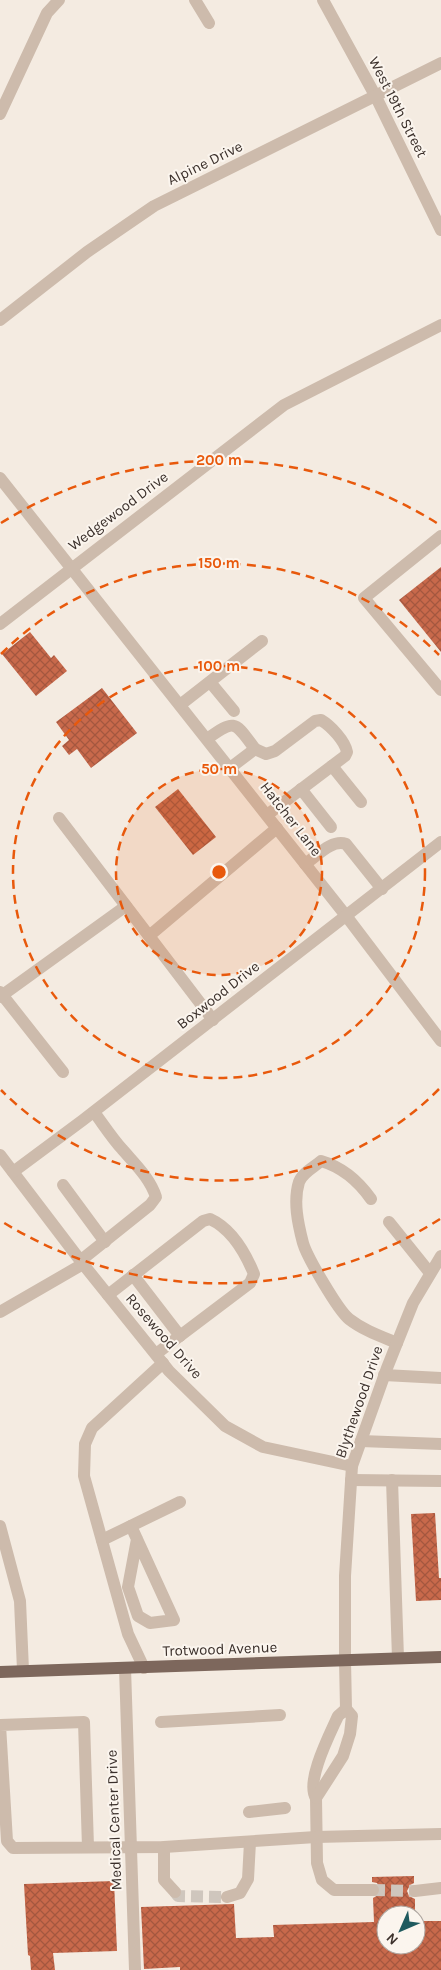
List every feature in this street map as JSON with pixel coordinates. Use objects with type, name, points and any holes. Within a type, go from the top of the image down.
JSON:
[{"type":"main road","name":"Trotwood Avenue","points":[[0,1672],[441,1657]]},
{"type":"street","points":[[0,114],[47,13],[59,0]]},
{"type":"street","points":[[194,0],[209,23]]},
{"type":"street","name":"West 19th Street","points":[[323,0],[376,97],[441,230]]},
{"type":"street","name":"Alpine Drive","points":[[0,320],[88,252],[154,206],[376,97],[441,62]]},
{"type":"street","name":"Wedgewood Drive","points":[[0,624],[284,405],[441,325]]},
{"type":"street","name":"Hatcher Lane","points":[[0,478],[347,916],[441,1041]]},
{"type":"street","points":[[441,536],[364,598],[441,690]]},
{"type":"street","points":[[180,705],[262,641]]},
{"type":"street","points":[[210,682],[234,711]]},
{"type":"street","points":[[207,739],[225,725],[233,724],[239,728],[255,749],[266,754],[275,751],[315,721],[321,720],[328,724],[346,747],[347,752],[345,756],[267,815]]},
{"type":"street","points":[[230,768],[255,749]]},
{"type":"street","points":[[332,766],[361,802]]},
{"type":"street","points":[[301,789],[331,827]]},
{"type":"street","points":[[59,818],[213,1020]]},
{"type":"street","points":[[149,936],[278,828]]},
{"type":"street","name":"Boxwood Drive","points":[[13,1172],[94,1112],[441,842]]},
{"type":"street","points":[[305,864],[335,843],[346,844],[382,889]]},
{"type":"street","points":[[63,1072],[1,994],[126,906]]},
{"type":"street","points":[[0,1312],[82,1262],[150,1205],[156,1197],[154,1188],[141,1170],[121,1148],[94,1112]]},
{"type":"street","name":"Rosewood Drive","points":[[0,1155],[159,1358],[225,1426],[263,1447],[352,1466]]},
{"type":"street","points":[[372,1199],[362,1186],[335,1165],[321,1162],[307,1171],[299,1180],[296,1202],[304,1245],[337,1306],[348,1318],[366,1330],[397,1343]]},
{"type":"street","points":[[63,1185],[105,1242]]},
{"type":"street","points":[[108,1295],[203,1221],[210,1219],[221,1224],[245,1252],[254,1274],[250,1283],[180,1336],[92,1428],[85,1444],[84,1476],[128,1634],[144,1668]]},
{"type":"street","points":[[389,1222],[430,1273]]},
{"type":"street","name":"Blythewood Drive","points":[[316,1798],[343,1756],[350,1734],[352,1716],[346,1709],[345,1576],[352,1466],[384,1375],[413,1303],[441,1256]]},
{"type":"street","points":[[134,1275],[180,1336]]},
{"type":"street","points":[[384,1375],[441,1378]]},
{"type":"street","points":[[361,1441],[441,1444]]},
{"type":"street","points":[[352,1480],[441,1481]]},
{"type":"street","points":[[392,1480],[398,1658]]},
{"type":"street","points":[[102,1540],[180,1502]]},
{"type":"street","points":[[0,1526],[20,1600],[23,1670]]},
{"type":"street","points":[[131,1526],[137,1539],[153,1575],[174,1620],[150,1623],[138,1616],[128,1587],[137,1539]]},
{"type":"street","name":"Medical Center Drive","points":[[125,1668],[135,1970]]},
{"type":"street","points":[[346,1709],[338,1716],[313,1780],[312,1793],[316,1798],[317,1863],[322,1880],[334,1890],[373,1890]]},
{"type":"street","points":[[161,1722],[280,1715]]},
{"type":"street","points":[[88,1847],[84,1722],[0,1724],[3,1821],[6,1842],[13,1848],[164,1847],[316,1837],[441,1834]]},
{"type":"street","points":[[249,1812],[285,1808]]},
{"type":"street","points":[[227,1897],[240,1892],[248,1878],[250,1842]]},
{"type":"street","points":[[164,1847],[164,1880],[174,1892]]},
{"type":"street","points":[[415,1891],[441,1888]]},
{"type":"building","points":[[441,567],[441,652],[399,600]]},
{"type":"building","points":[[30,632],[51,658],[54,655],[67,671],[36,696],[2,654]]},
{"type":"building","points":[[102,688],[137,733],[91,768],[77,749],[69,755],[62,746],[69,740],[56,722]]},
{"type":"building","points":[[178,789],[216,837],[193,855],[155,807]]},
{"type":"building","points":[[435,1513],[439,1578],[441,1578],[441,1600],[416,1601],[411,1514]]},
{"type":"building","points":[[414,1876],[414,1883],[410,1885],[407,1891],[409,1896],[415,1899],[415,1905],[376,1905],[376,1955],[426,1955],[426,1921],[441,1921],[441,1970],[180,1970],[180,1967],[144,1969],[141,1907],[234,1904],[236,1938],[274,1937],[273,1925],[374,1922],[373,1898],[380,1894],[381,1890],[377,1883],[372,1882],[372,1877]]},
{"type":"building","points":[[114,1881],[117,1951],[53,1953],[55,1970],[31,1970],[30,1956],[28,1955],[24,1884]]},
{"type":"tunnel","points":[[373,1890],[415,1891]]},
{"type":"tunnel","points":[[175,1892],[178,1896],[227,1897]]}]
